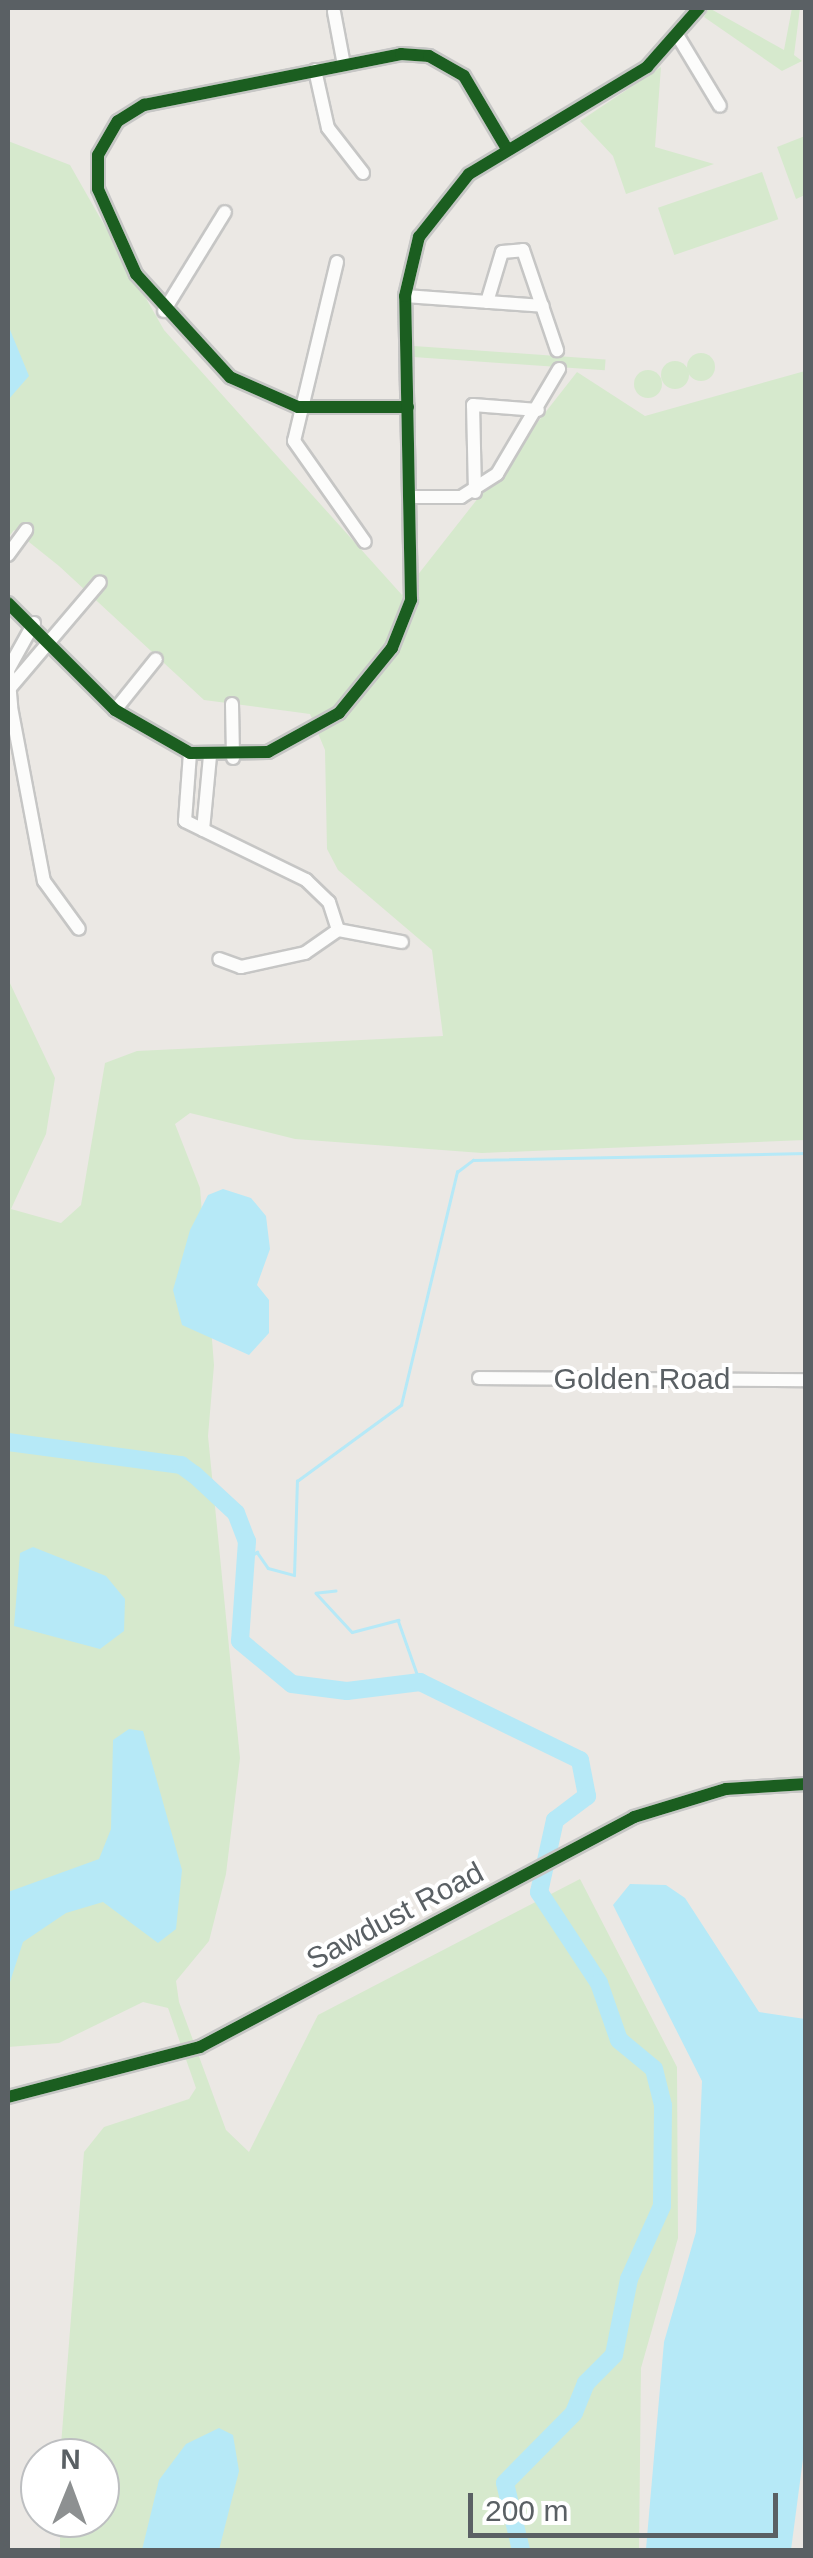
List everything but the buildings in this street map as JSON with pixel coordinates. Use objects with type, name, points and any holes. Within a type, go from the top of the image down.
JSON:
[{"type":"street","points":[[8,603],[53,642],[115,710],[190,753],[233,758],[305,738],[379,668],[411,600],[405,296],[429,218],[454,187],[508,149],[634,76],[679,38],[699,8]]},
{"type":"street","points":[[334,12],[344,66]]},
{"type":"street","points":[[679,38],[707,91],[720,106]]},
{"type":"street","points":[[408,407],[298,407],[230,377],[164,311],[124,254],[98,189],[109,132],[164,98],[401,54],[442,61],[473,87],[508,149]]},
{"type":"street","points":[[315,70],[328,128],[363,173]]},
{"type":"street","points":[[164,311],[225,212]]},
{"type":"street","points":[[486,302],[494,264],[512,249],[532,260],[556,350]]},
{"type":"street","points":[[337,262],[298,407],[297,451],[365,542]]},
{"type":"street","points":[[405,296],[543,306]]},
{"type":"street","points":[[411,497],[475,492],[538,410],[559,369]]},
{"type":"street","points":[[475,492],[473,405],[538,410]]},
{"type":"street","points":[[8,554],[26,530]]},
{"type":"street","points":[[9,689],[53,642],[100,582]]},
{"type":"street","points":[[34,623],[14,652],[9,689],[39,864],[79,930]]},
{"type":"street","points":[[115,710],[156,659]]},
{"type":"street","points":[[232,704],[233,758]]},
{"type":"street","points":[[190,753],[185,821],[306,880],[328,902],[338,930]]},
{"type":"street","points":[[203,830],[210,756]]},
{"type":"street","points":[[219,959],[242,967],[305,952],[338,930],[402,942]]},
{"type":"street","name":"Golden Road","points":[[479,1378],[806,1380]]},
{"type":"street","name":"Sawdust Road","points":[[8,2097],[200,2048],[576,1847],[699,1796],[806,1784]]},
{"type":"green space","points":[[709,8],[784,50],[792,8],[800,8],[794,55],[802,61],[782,71],[704,17]]},
{"type":"green space","points":[[661,67],[655,147],[714,164],[626,194],[613,156],[580,121]]},
{"type":"green space","points":[[805,136],[805,195],[796,199],[777,147]]},
{"type":"green space","points":[[8,141],[70,165],[164,330],[402,595],[577,372],[645,416],[805,371],[805,1140],[482,1153],[295,1139],[190,1113],[175,1124],[200,1188],[214,1365],[208,1436],[240,1758],[226,1874],[209,1941],[176,1981],[179,2002],[226,2130],[249,2152],[318,2015],[580,1879],[677,2067],[678,2238],[641,2368],[639,2550],[60,2550],[60,2538],[120,2538],[120,2438],[62,2438],[84,2152],[104,2127],[189,2099],[196,2088],[168,2008],[143,2002],[59,2043],[8,2047],[8,979],[55,1078],[46,1134],[11,1209],[61,1223],[81,1205],[105,1063],[137,1051],[443,1036],[432,950],[338,870],[327,849],[325,750],[310,714],[204,700],[59,566],[14,530],[8,538]]},
{"type":"green space","points":[[762,172],[778,219],[674,255],[658,208]]},
{"type":"green space","points":[[414,346],[606,359],[605,370],[413,357]]},
{"type":"green space","points":[[701,353],[711,357],[715,367],[711,377],[701,381],[691,377],[687,367],[691,357]]},
{"type":"green space","points":[[675,361],[685,365],[689,375],[685,385],[675,389],[665,385],[661,375],[665,365]]},
{"type":"green space","points":[[648,370],[658,374],[662,384],[658,394],[648,398],[638,394],[634,384],[638,374]]},
{"type":"water","points":[[8,325],[29,376],[8,400]]},
{"type":"water","points":[[223,1189],[251,1198],[266,1216],[270,1249],[257,1285],[269,1300],[269,1333],[249,1355],[182,1325],[173,1290],[190,1230],[208,1195]]},
{"type":"water","points":[[33,1547],[106,1576],[125,1599],[124,1631],[100,1649],[14,1626],[20,1553]]},
{"type":"water","points":[[129,1729],[143,1731],[182,1870],[176,1929],[158,1943],[103,1902],[66,1913],[23,1942],[8,1988],[8,1892],[99,1859],[111,1829],[113,1740]]},
{"type":"water","points":[[630,1884],[666,1885],[685,1898],[759,2012],[805,2019],[806,2436],[791,2550],[646,2549],[664,2342],[696,2232],[702,2081],[613,1905]]},
{"type":"water","points":[[219,2428],[233,2435],[239,2471],[219,2550],[142,2550],[159,2480],[186,2444]]},
{"type":"waterway","points":[[248,1558],[257,1552],[268,1568],[294,1575],[297,1481],[401,1405],[457,1172],[473,1160],[806,1153]]},
{"type":"waterway","points":[[8,1442],[181,1465],[195,1475],[236,1513],[247,1541],[240,1641],[292,1684],[347,1691],[420,1682],[580,1760],[587,1796],[555,1820],[539,1892],[599,1983],[619,2040],[654,2069],[663,2106],[662,2206],[629,2279],[614,2355],[586,2383],[574,2413],[505,2483],[521,2550]]},
{"type":"waterway","points":[[336,1591],[316,1593],[352,1632],[398,1620],[420,1682]]},
{"type":"cycle path","points":[[8,603],[115,710],[190,753],[268,752],[339,713],[392,648],[411,600],[405,296],[419,237],[469,174],[647,67],[699,8]]},
{"type":"cycle path","points":[[408,407],[298,407],[230,377],[136,274],[98,189],[98,155],[118,121],[144,105],[401,54],[429,56],[464,76],[507,149]]},
{"type":"cycle path","points":[[8,2097],[200,2047],[634,1817],[726,1789],[806,1784]]}]
